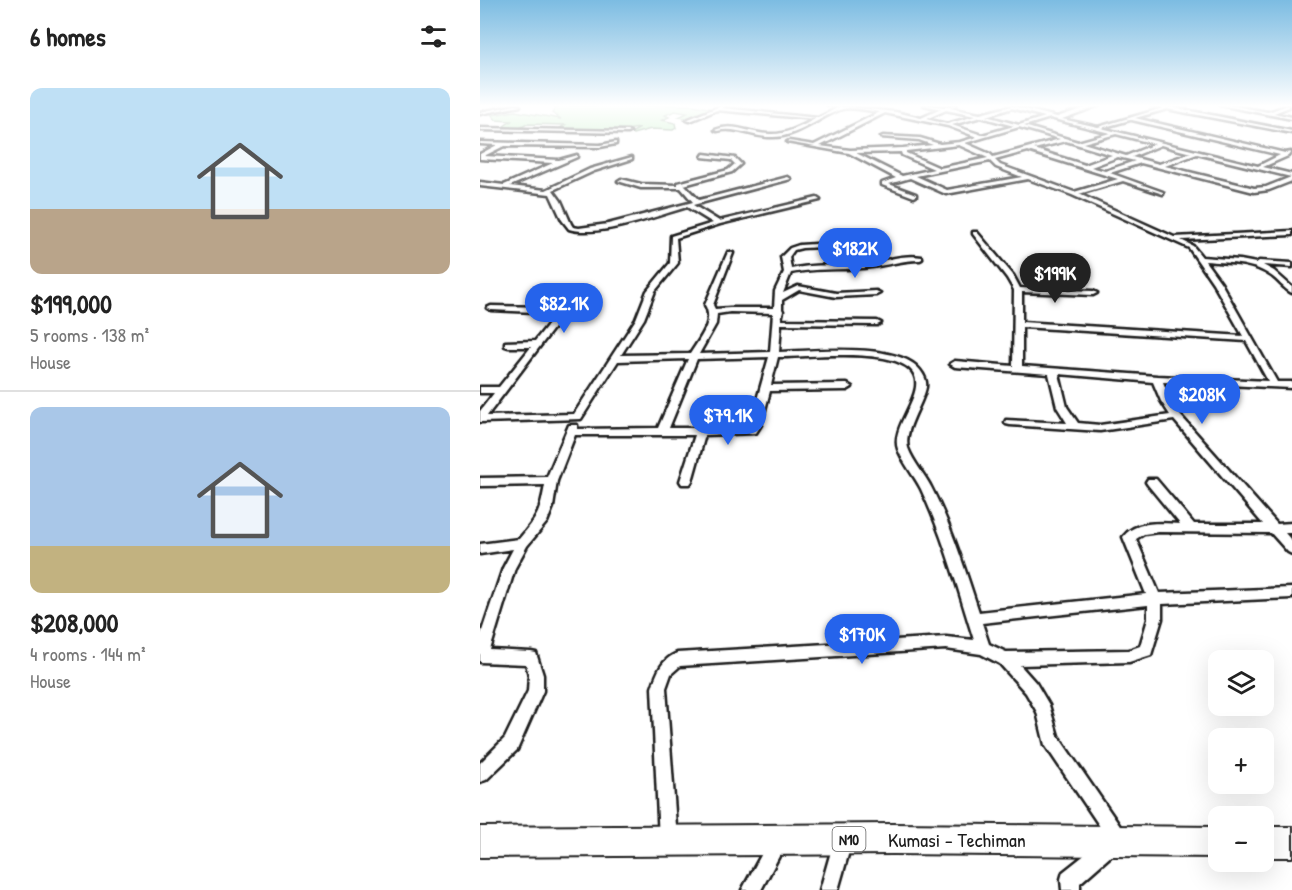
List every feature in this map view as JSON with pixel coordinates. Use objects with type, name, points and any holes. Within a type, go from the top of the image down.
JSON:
[{"type":"highway","name":"Kumasi - Techiman","points":[[480,842],[843,839],[1118,839],[1208,842]]},
{"type":"highway","points":[[1274,842],[1292,842]]},
{"type":"street","points":[[480,157],[499,147]]},
{"type":"street","points":[[818,147],[850,152],[936,147]]},
{"type":"street","points":[[967,147],[984,153],[998,166],[1074,194],[1191,247],[1202,259],[1274,384]]},
{"type":"street","points":[[914,195],[884,184],[1036,147]]},
{"type":"street","points":[[1091,147],[1254,190],[1267,189],[1292,178]]},
{"type":"street","points":[[1128,157],[1152,147]]},
{"type":"street","points":[[1173,147],[1260,167],[1292,178]]},
{"type":"street","points":[[1260,147],[1289,153]]},
{"type":"street","points":[[1026,149],[1161,193]]},
{"type":"street","points":[[903,150],[904,154],[940,170]]},
{"type":"street","points":[[850,152],[901,178]]},
{"type":"street","points":[[1159,166],[1196,153]]},
{"type":"street","points":[[1260,167],[1289,153]]},
{"type":"street","points":[[1084,167],[1119,154]]},
{"type":"street","points":[[504,186],[575,156]]},
{"type":"street","points":[[680,187],[681,183],[730,171],[738,164],[733,159],[704,156]]},
{"type":"street","points":[[480,157],[560,162]]},
{"type":"street","points":[[482,185],[549,190],[592,170],[630,158]]},
{"type":"street","points":[[1105,173],[1141,161]]},
{"type":"street","points":[[911,176],[946,192],[1029,177]]},
{"type":"street","points":[[549,190],[558,199],[570,227],[578,231],[600,228],[788,179]]},
{"type":"street","points":[[1074,194],[1122,180]]},
{"type":"street","points":[[621,181],[641,186],[680,187],[697,202]]},
{"type":"street","points":[[480,774],[511,744],[535,691],[536,675],[531,658],[481,656],[509,568],[523,543],[541,522],[547,507],[551,481],[577,417],[640,319],[651,291],[674,262],[673,237],[718,223],[817,200]]},
{"type":"street","points":[[688,205],[718,223]]},
{"type":"street","points":[[975,233],[1018,290],[1017,367]]},
{"type":"street","points":[[1173,238],[1292,233]]},
{"type":"street","points":[[572,432],[752,431],[756,425],[774,355],[779,291],[786,276],[785,257],[792,249],[801,246],[866,243]]},
{"type":"street","points":[[662,432],[693,357],[710,330],[713,312],[709,305],[729,253]]},
{"type":"street","points":[[786,276],[804,268],[865,266],[892,259],[920,258]]},
{"type":"street","points":[[1202,259],[1292,265]]},
{"type":"street","points":[[1254,263],[1276,276],[1292,291]]},
{"type":"street","points":[[1276,276],[1277,265]]},
{"type":"street","points":[[786,276],[798,288],[836,295],[876,293]]},
{"type":"street","points":[[780,298],[798,288]]},
{"type":"street","points":[[1018,290],[1093,293]]},
{"type":"street","points":[[480,419],[562,312],[560,310],[491,308]]},
{"type":"street","points":[[713,312],[877,323]]},
{"type":"street","points":[[1018,324],[1247,339]]},
{"type":"street","points":[[508,344],[538,344]]},
{"type":"street","points":[[615,358],[876,354],[897,359],[912,367],[921,378],[922,385],[902,438],[903,448],[926,488],[944,530],[983,648]]},
{"type":"street","points":[[955,364],[1157,379],[1292,385]]},
{"type":"street","points":[[1053,370],[1062,407],[1075,427]]},
{"type":"street","points":[[1157,379],[1176,417],[1292,549]]},
{"type":"street","points":[[765,387],[847,387]]},
{"type":"street","points":[[480,390],[502,390]]},
{"type":"street","points":[[480,419],[577,417]]},
{"type":"street","points":[[1010,422],[1100,428],[1176,417]]},
{"type":"street","points":[[686,481],[701,432]]},
{"type":"street","points":[[480,482],[551,481]]},
{"type":"street","points":[[1152,482],[1191,529]]},
{"type":"street","points":[[1005,659],[1130,656],[1146,650],[1155,619],[1155,599],[1129,537],[1136,530],[1147,528],[1292,528]]},
{"type":"street","points":[[480,549],[523,543]]},
{"type":"street","points":[[974,618],[1155,599],[1292,594]]},
{"type":"street","points":[[668,841],[659,688],[665,670],[677,660],[945,643],[983,648],[1005,659],[1031,688],[1044,710],[1051,739],[1118,839],[1070,879],[1071,890]]},
{"type":"street","points":[[829,890],[843,839]]},
{"type":"street","points":[[751,890],[779,840]]}]
